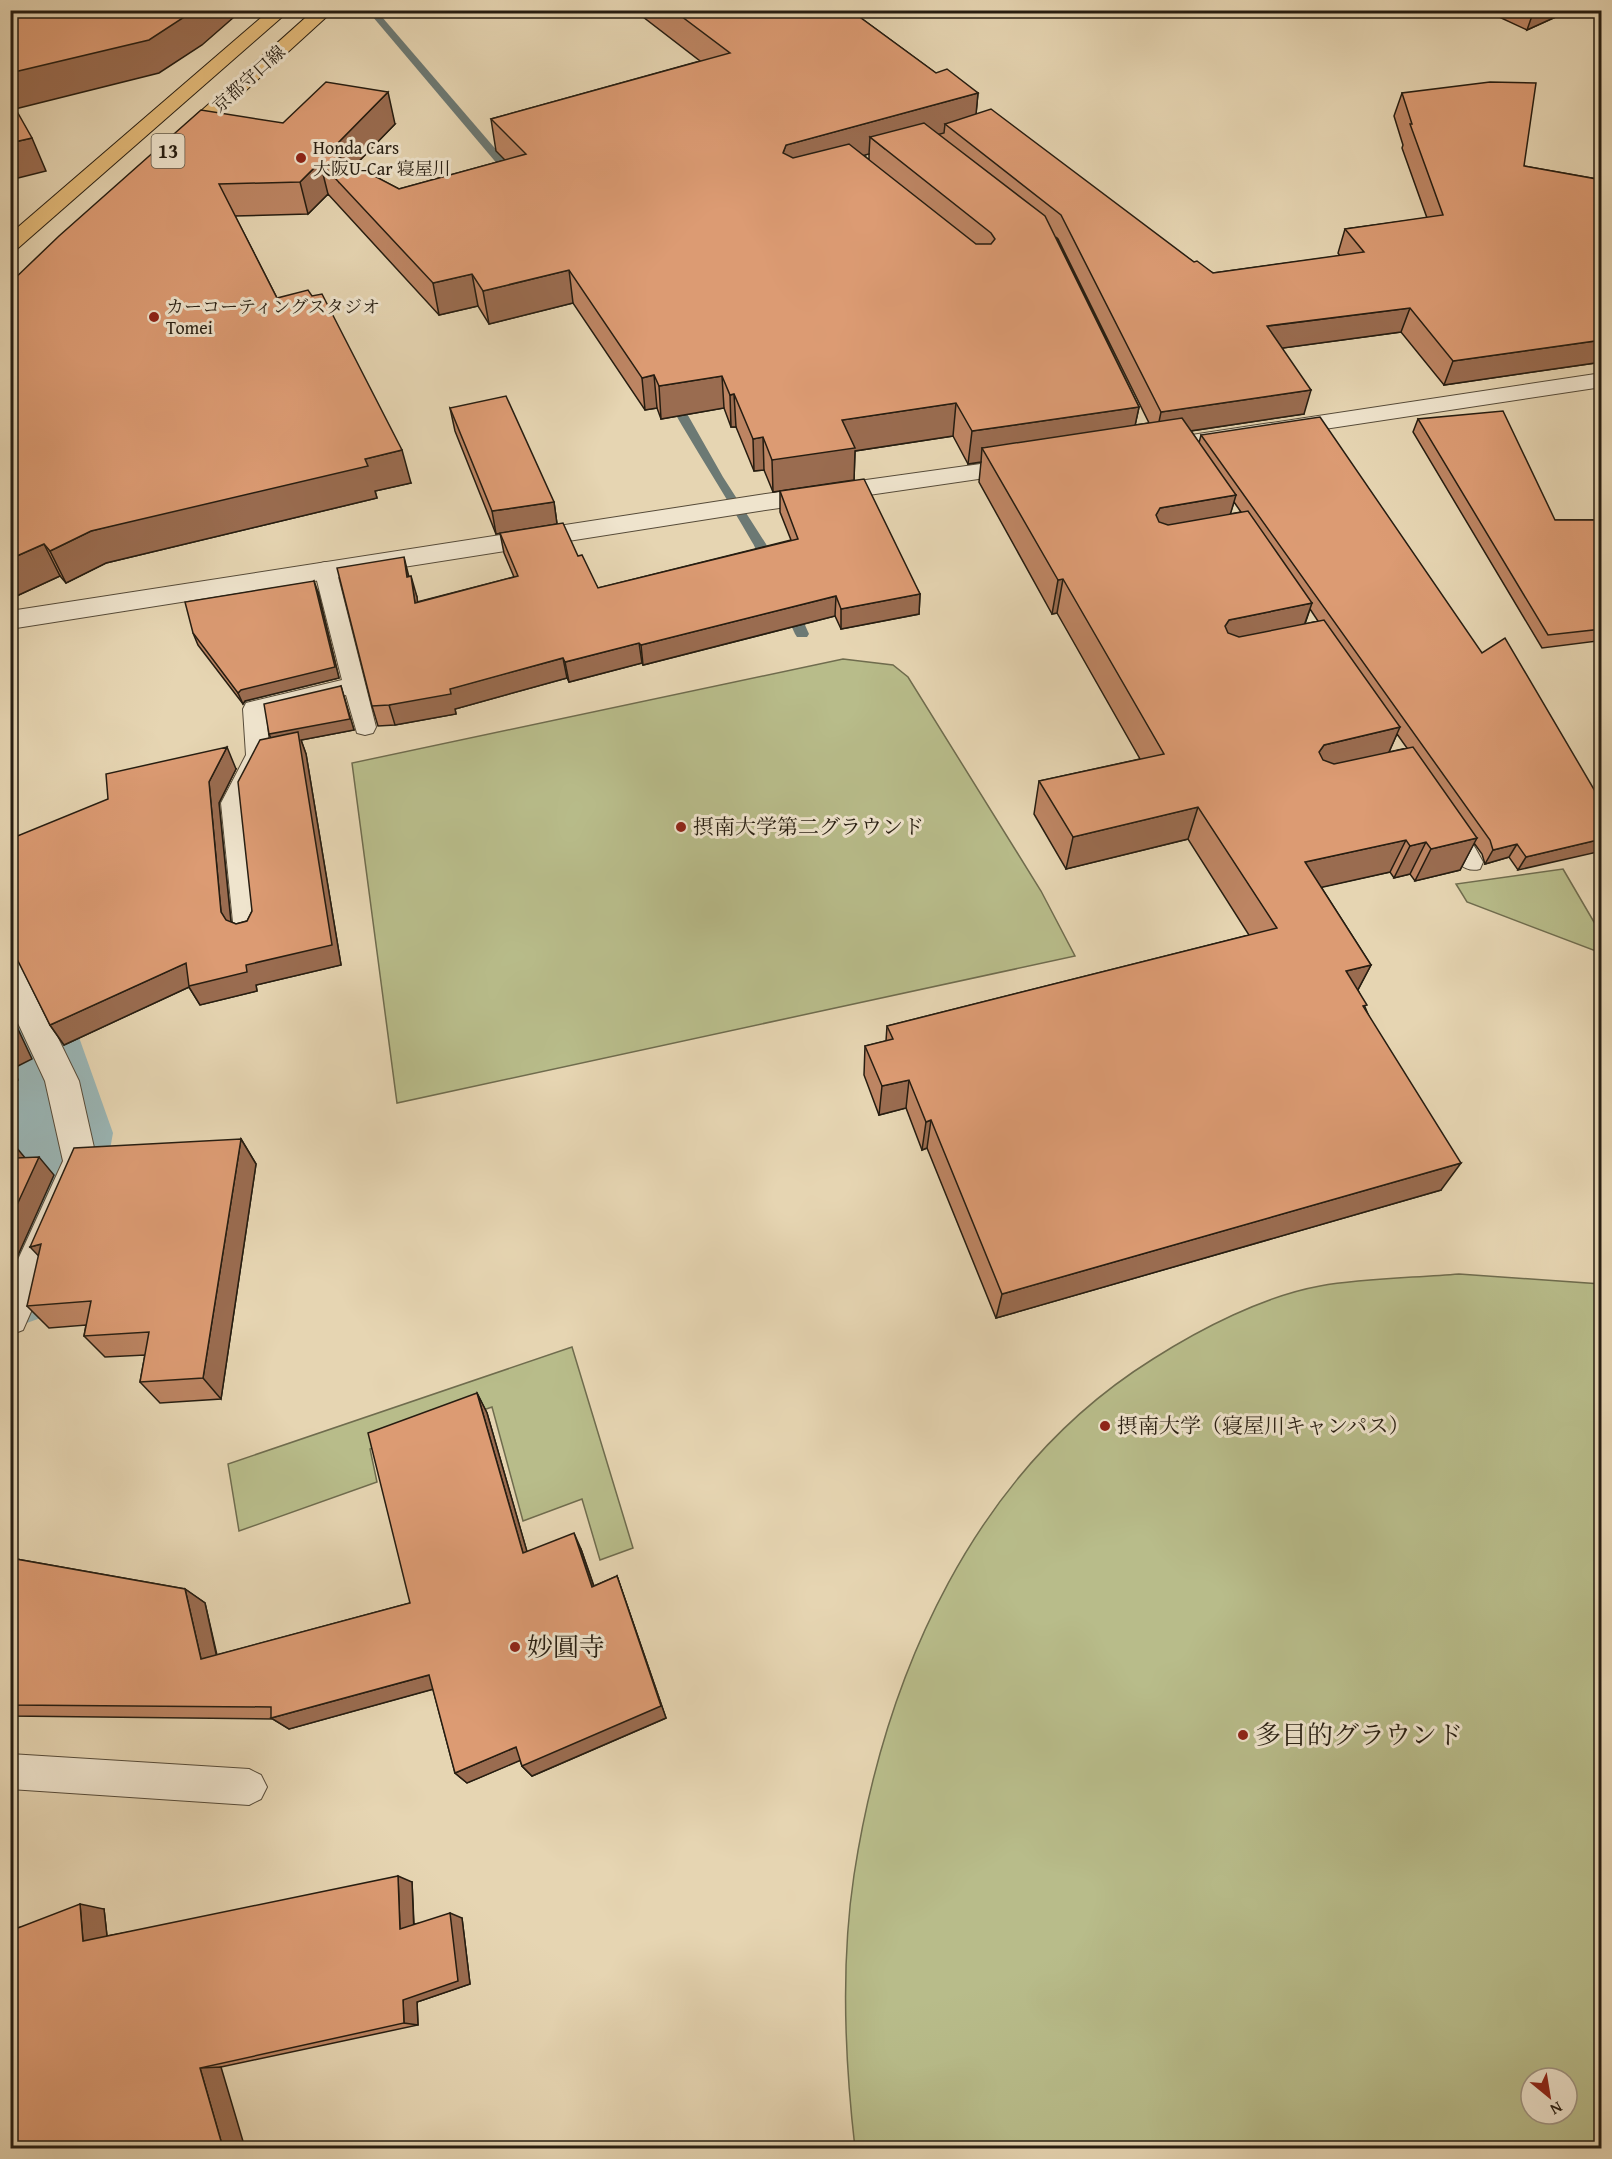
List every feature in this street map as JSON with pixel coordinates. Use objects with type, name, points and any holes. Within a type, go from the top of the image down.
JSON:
[{"type":"main road","name":"京都守口線","points":[[10,246],[280,10]]},
{"type":"main road","name":"京都守口線","points":[[168,151],[325,10]]},
{"type":"street","points":[[1140,446],[1187,452],[1602,380]]},
{"type":"street","points":[[10,620],[759,503],[1043,463]]},
{"type":"street","points":[[10,971],[62,1081],[80,1161],[10,1317]]},
{"type":"lane","points":[[325,569],[365,728]]},
{"type":"lane","points":[[247,932],[233,803],[258,755],[254,709],[354,685]]},
{"type":"lane","points":[[1431,805],[1471,862]]},
{"type":"lane","points":[[10,1771],[249,1787]]},
{"type":"green space","name":"摂南大学第二グラウンド","points":[[843,659],[893,665],[908,677],[1041,891],[1075,956],[397,1103],[352,763]]},
{"type":"green space","points":[[1563,869],[1601,934],[1601,953],[1467,902],[1456,884]]},
{"type":"green space","name":"多目的グラウンド","points":[[1459,1274],[1601,1284],[1601,2148],[855,2148],[846,2012],[847,1942],[854,1875],[868,1799],[889,1725],[915,1652],[948,1583],[988,1518],[1036,1458],[1090,1405],[1153,1359],[1191,1336],[1233,1315],[1277,1297],[1320,1286],[1354,1281]]},
{"type":"green space","points":[[572,1347],[633,1548],[600,1560],[582,1499],[523,1521],[492,1407],[370,1449],[377,1482],[239,1531],[228,1464]]},
{"type":"building","points":[[10,10],[195,10],[149,40],[10,73]]},
{"type":"building","points":[[673,10],[850,10],[936,73],[947,69],[978,93],[786,145],[783,153],[793,158],[849,144],[976,244],[991,244],[995,239],[991,233],[870,137],[924,123],[1045,216],[1139,407],[972,431],[956,403],[842,420],[855,448],[772,460],[763,437],[753,439],[734,394],[730,395],[722,376],[659,386],[654,375],[642,378],[569,270],[483,291],[472,274],[433,283],[320,162],[300,182],[219,184],[277,298],[308,290],[312,296],[322,294],[402,450],[365,459],[368,466],[91,531],[50,551],[44,544],[10,559],[10,283],[59,236],[201,110],[283,123],[326,82],[388,92],[329,152],[399,189],[526,154],[491,119],[730,53]]},
{"type":"building","points":[[1490,82],[1536,83],[1524,166],[1602,180],[1602,246],[1600,246],[1602,249],[1602,340],[1453,361],[1410,308],[1267,326],[1311,390],[1161,412],[1061,215],[945,124],[991,109],[1194,262],[1197,261],[1213,273],[1364,252],[1345,229],[1443,215],[1410,124],[1412,124],[1402,93]]},
{"type":"building","points":[[10,99],[32,138],[10,143]]},
{"type":"building","points":[[506,396],[554,502],[492,511],[450,408]]},
{"type":"building","points":[[1503,411],[1555,520],[1602,520],[1602,629],[1548,635],[1418,419]]},
{"type":"building","points":[[1320,417],[1482,653],[1505,638],[1602,803],[1602,839],[1526,857],[1517,844],[1493,850],[1490,840],[1201,435]]},
{"type":"building","points":[[1182,418],[1236,495],[1160,508],[1156,515],[1159,522],[1168,525],[1248,511],[1312,603],[1229,620],[1225,626],[1228,633],[1239,637],[1324,620],[1400,727],[1324,745],[1319,752],[1323,760],[1334,764],[1413,747],[1477,838],[1431,849],[1426,842],[1410,846],[1406,840],[1305,862],[1371,965],[1346,971],[1367,1005],[1363,1006],[1461,1163],[1002,1294],[931,1120],[926,1122],[909,1080],[882,1086],[865,1046],[893,1039],[887,1026],[1277,928],[1198,807],[1073,837],[1039,781],[1164,754],[1063,579],[1058,580],[982,448]]},
{"type":"building","points":[[864,479],[920,594],[841,609],[836,596],[641,645],[639,643],[565,662],[563,658],[450,689],[451,694],[372,706],[337,568],[404,557],[407,577],[411,576],[415,603],[518,576],[500,533],[563,523],[578,556],[582,555],[598,588],[798,539],[780,491]]},
{"type":"building","points":[[314,581],[335,667],[241,690],[238,693],[193,633],[185,602]]},
{"type":"building","points":[[341,686],[350,719],[269,734],[264,704]]},
{"type":"building","points":[[298,732],[332,945],[246,965],[247,972],[189,986],[186,963],[50,1025],[10,945],[10,839],[108,799],[106,774],[227,747],[209,782],[221,912],[226,920],[236,924],[247,921],[252,911],[238,782],[260,740]]},
{"type":"building","points":[[10,1025],[17,1040],[10,1043]]},
{"type":"building","points":[[241,1139],[203,1378],[140,1382],[149,1332],[84,1336],[91,1301],[27,1306],[41,1244],[30,1247],[74,1148]]},
{"type":"building","points":[[16,1147],[16,1158],[39,1157],[10,1220],[10,1148]]},
{"type":"building","points":[[477,1393],[523,1553],[574,1533],[592,1587],[617,1576],[661,1706],[522,1766],[516,1747],[455,1773],[429,1675],[271,1718],[271,1707],[10,1705],[10,1558],[185,1589],[201,1659],[410,1603],[368,1433]]},
{"type":"building","points":[[398,1876],[400,1929],[450,1913],[458,1981],[403,2000],[404,2023],[200,2068],[223,2148],[10,2148],[10,1931],[80,1904],[83,1941]]},
{"type":"waterway","points":[[371,10],[514,177]]},
{"type":"waterway","points":[[671,396],[717,477],[760,544],[771,568]]},
{"type":"waterway","points":[[789,605],[802,634]]},
{"type":"waterway","points":[[10,999],[25,1026],[61,1133],[51,1182],[10,1279]]},
{"type":"place","name":"Honda Cars 大阪U-Car 寝屋川","points":[[301,158]]},
{"type":"place","name":"カーコーティングスタジオ Tomei","points":[[154,317]]},
{"type":"place","name":"摂南大学第二グラウンド","points":[[681,827]]},
{"type":"place","name":"摂南大学（寝屋川キャンパス）","points":[[1105,1426]]},
{"type":"place","name":"妙圓寺","points":[[515,1647]]},
{"type":"place","name":"多目的グラウンド","points":[[1243,1735]]}]
